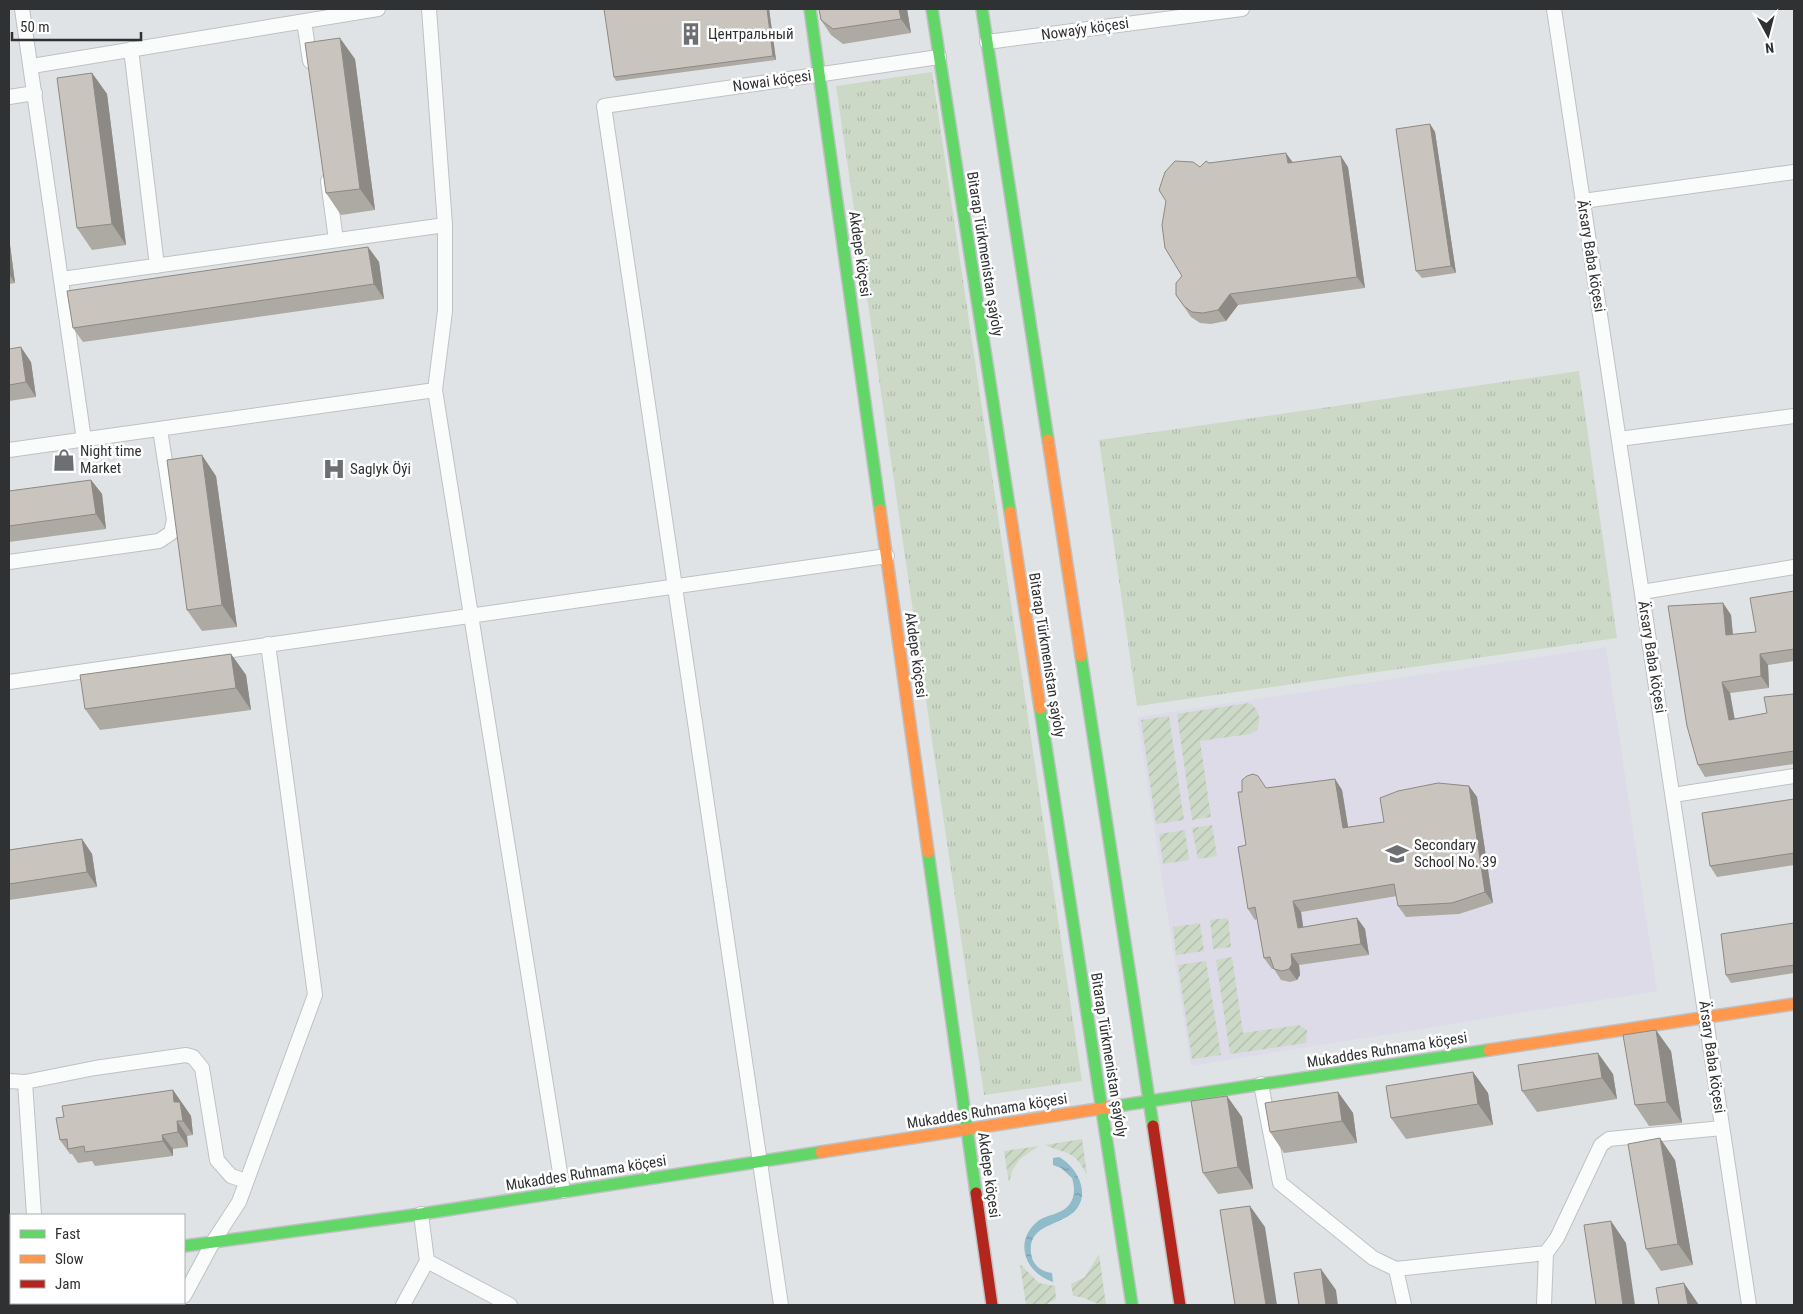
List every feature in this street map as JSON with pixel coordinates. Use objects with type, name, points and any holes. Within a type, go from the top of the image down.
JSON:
[{"type":"street","points":[[22,9],[32,66],[84,440]]},
{"type":"street","points":[[32,66],[378,9]]},
{"type":"street","points":[[429,9],[444,224],[445,311],[435,390],[564,1192]]},
{"type":"street","name":"Akdepe köçesi","points":[[810,9],[992,1305]]},
{"type":"street","name":"Bitarap Türkmenistan şaýoly","points":[[932,9],[1132,1305]]},
{"type":"street","points":[[982,9],[1180,1305]]},
{"type":"street","name":"Nowaýy köçesi","points":[[987,42],[1242,9]]},
{"type":"street","name":"Ärsary Baba köçesi","points":[[1554,9],[1749,1305]]},
{"type":"street","points":[[304,21],[312,78]]},
{"type":"street","points":[[131,49],[157,266]]},
{"type":"street","name":"Nowai köçesi","points":[[676,586],[604,106],[939,57]]},
{"type":"street","points":[[9,97],[35,93]]},
{"type":"street","points":[[325,164],[336,240]]},
{"type":"street","points":[[1583,201],[1794,172]]},
{"type":"street","points":[[62,279],[444,224]]},
{"type":"street","points":[[9,450],[435,390]]},
{"type":"street","points":[[1619,439],[1794,416]]},
{"type":"street","points":[[9,562],[159,540],[170,533],[174,520],[160,429]]},
{"type":"street","points":[[9,682],[887,556]]},
{"type":"street","points":[[1642,592],[1794,566]]},
{"type":"street","points":[[676,586],[781,1305]]},
{"type":"street","points":[[185,1294],[213,1242],[239,1202],[315,995],[268,644]]},
{"type":"street","points":[[1673,795],[1794,776]]},
{"type":"street","name":"Mukaddes Ruhnama köçesi","points":[[185,1246],[421,1214],[760,1160],[1794,1004]]},
{"type":"street","points":[[9,1081],[25,1082],[105,1067],[186,1055],[193,1057],[202,1068],[217,1160],[231,1176],[246,1181]]},
{"type":"street","points":[[25,1082],[34,1214]]},
{"type":"street","points":[[1261,1084],[1280,1183],[1373,1258],[1396,1269],[1546,1253]]},
{"type":"street","points":[[1544,1305],[1546,1253],[1557,1238],[1601,1145],[1609,1139],[1722,1128]]},
{"type":"street","points":[[403,1305],[427,1261],[421,1214]]},
{"type":"street","points":[[427,1261],[510,1305]]},
{"type":"street","points":[[1396,1269],[1404,1305]]},
{"type":"shaded area","name":"Secondary School No. 39","points":[[1606,647],[1657,991],[1191,1066],[1137,717]]},
{"type":"green space","points":[[932,72],[1082,1081],[984,1095],[836,86]]},
{"type":"green space","points":[[1579,371],[1617,638],[1137,706],[1099,440]]},
{"type":"green space","points":[[1249,703],[1253,705],[1259,715],[1257,730],[1250,734],[1200,741],[1211,817],[1192,820],[1177,714]]},
{"type":"green space","points":[[1169,716],[1184,820],[1156,824],[1141,720]]},
{"type":"green space","points":[[1212,825],[1217,856],[1198,859],[1192,828]]},
{"type":"green space","points":[[1185,830],[1189,860],[1163,864],[1159,834]]},
{"type":"green space","points":[[1228,918],[1231,947],[1213,949],[1210,920]]},
{"type":"green space","points":[[1200,923],[1204,951],[1176,955],[1173,927]]},
{"type":"green space","points":[[1232,957],[1243,1033],[1299,1025],[1307,1030],[1306,1043],[1230,1054],[1216,960]]},
{"type":"green space","points":[[1206,961],[1221,1055],[1192,1059],[1178,965]]},
{"type":"green space","points":[[1082,1139],[1087,1175],[1073,1156],[1045,1145]]},
{"type":"green space","points":[[1039,1146],[1020,1159],[1012,1171],[1009,1183],[1004,1151]]},
{"type":"green space","points":[[1099,1254],[1106,1305],[1073,1296],[1071,1284],[1085,1277]]},
{"type":"green space","points":[[1020,1264],[1039,1283],[1055,1286],[1056,1299],[1045,1305],[1026,1305]]},
{"type":"water","points":[[1059,1157],[1066,1161],[1076,1174],[1082,1189],[1082,1197],[1074,1212],[1044,1228],[1033,1239],[1031,1247],[1033,1261],[1046,1272],[1052,1273],[1053,1282],[1043,1278],[1029,1264],[1024,1247],[1030,1229],[1038,1221],[1062,1211],[1069,1205],[1072,1199],[1074,1189],[1072,1178],[1061,1168],[1053,1165],[1053,1158]]},
{"type":"building","name":"Центральный","points":[[604,9],[767,9],[773,56],[614,77]]},
{"type":"building","points":[[819,9],[899,9],[901,19],[833,29],[821,20]]},
{"type":"building","points":[[340,38],[360,189],[326,193],[305,43]]},
{"type":"building","points":[[92,73],[112,224],[77,228],[57,78]]},
{"type":"building","points":[[1430,124],[1451,266],[1416,271],[1396,129]]},
{"type":"building","points":[[1286,153],[1288,163],[1341,156],[1357,277],[1230,294],[1218,310],[1203,313],[1192,312],[1184,306],[1176,295],[1176,283],[1182,276],[1165,248],[1162,225],[1166,201],[1159,190],[1165,172],[1175,161],[1193,162],[1200,167],[1206,161],[1209,163]]},
{"type":"building","points":[[368,247],[374,284],[73,328],[67,291]]},
{"type":"building","points":[[21,347],[26,382],[9,385],[9,349]]},
{"type":"building","points":[[202,455],[222,605],[187,610],[167,460]]},
{"type":"building","points":[[91,480],[96,514],[9,526],[9,491]]},
{"type":"building","points":[[1794,591],[1794,649],[1760,654],[1761,676],[1722,682],[1729,720],[1767,713],[1764,697],[1794,694],[1794,751],[1698,765],[1687,726],[1668,606],[1723,603],[1726,635],[1756,632],[1750,598]]},
{"type":"building","points":[[231,654],[236,688],[85,709],[80,675]]},
{"type":"building","points":[[1253,774],[1258,776],[1266,788],[1335,779],[1343,828],[1384,822],[1380,798],[1398,791],[1438,783],[1469,786],[1485,892],[1452,903],[1398,906],[1394,884],[1293,901],[1298,928],[1357,918],[1361,944],[1291,954],[1292,964],[1289,969],[1282,971],[1274,969],[1270,957],[1264,958],[1255,907],[1248,909],[1238,847],[1246,845],[1238,792],[1242,792],[1242,780]]},
{"type":"building","points":[[1794,799],[1794,853],[1710,866],[1702,813]]},
{"type":"building","points":[[82,839],[87,872],[9,884],[9,850]]},
{"type":"building","points":[[1794,923],[1794,965],[1726,975],[1721,934]]},
{"type":"building","points":[[1656,1030],[1667,1102],[1635,1105],[1623,1035]]},
{"type":"building","points":[[1598,1053],[1602,1078],[1522,1091],[1518,1065]]},
{"type":"building","points":[[1473,1072],[1478,1104],[1391,1118],[1386,1086]]},
{"type":"building","points":[[173,1090],[174,1102],[180,1102],[183,1121],[177,1121],[178,1132],[162,1135],[163,1141],[85,1152],[84,1146],[68,1149],[67,1139],[60,1140],[56,1118],[64,1117],[62,1106]]},
{"type":"building","points":[[1338,1092],[1342,1121],[1270,1132],[1265,1103]]},
{"type":"building","points":[[1227,1096],[1238,1167],[1203,1173],[1191,1101]]},
{"type":"building","points":[[1660,1138],[1678,1244],[1646,1249],[1628,1144]]},
{"type":"building","points":[[1250,1206],[1266,1305],[1235,1305],[1220,1210]]},
{"type":"building","points":[[1611,1221],[1623,1305],[1596,1305],[1584,1225]]},
{"type":"building","points":[[1321,1269],[1326,1305],[1299,1305],[1294,1273]]},
{"type":"building","points":[[1684,1283],[1688,1305],[1659,1305],[1656,1288]]},
{"type":"traffic: fast","points":[[810,9],[880,510]]},
{"type":"traffic: fast","points":[[932,9],[1010,512]]},
{"type":"traffic: fast","points":[[982,9],[1048,440]]},
{"type":"traffic: fast","points":[[1081,656],[1153,1126]]},
{"type":"traffic: fast","points":[[1040,708],[1132,1305]]},
{"type":"traffic: fast","points":[[928,852],[976,1193]]},
{"type":"traffic: fast","points":[[1117,1106],[1489,1050]]},
{"type":"traffic: fast","points":[[185,1246],[421,1214],[821,1152]]},
{"type":"traffic: slow","points":[[1048,440],[1081,656]]},
{"type":"traffic: slow","points":[[880,510],[928,852]]},
{"type":"traffic: slow","points":[[1010,512],[1040,708]]},
{"type":"traffic: slow","points":[[1489,1050],[1794,1004]]},
{"type":"traffic: slow","points":[[821,1152],[1117,1106]]},
{"type":"traffic: jam","points":[[1153,1126],[1180,1305]]},
{"type":"traffic: jam","points":[[976,1193],[992,1305]]},
{"type":"place","name":"Центральный","points":[[691,34]]},
{"type":"place","name":"Night time Market","points":[[64,460]]},
{"type":"place","name":"Saglyk Öýi","points":[[334,469]]},
{"type":"place","name":"Secondary School No. 39","points":[[1397,854]]}]
